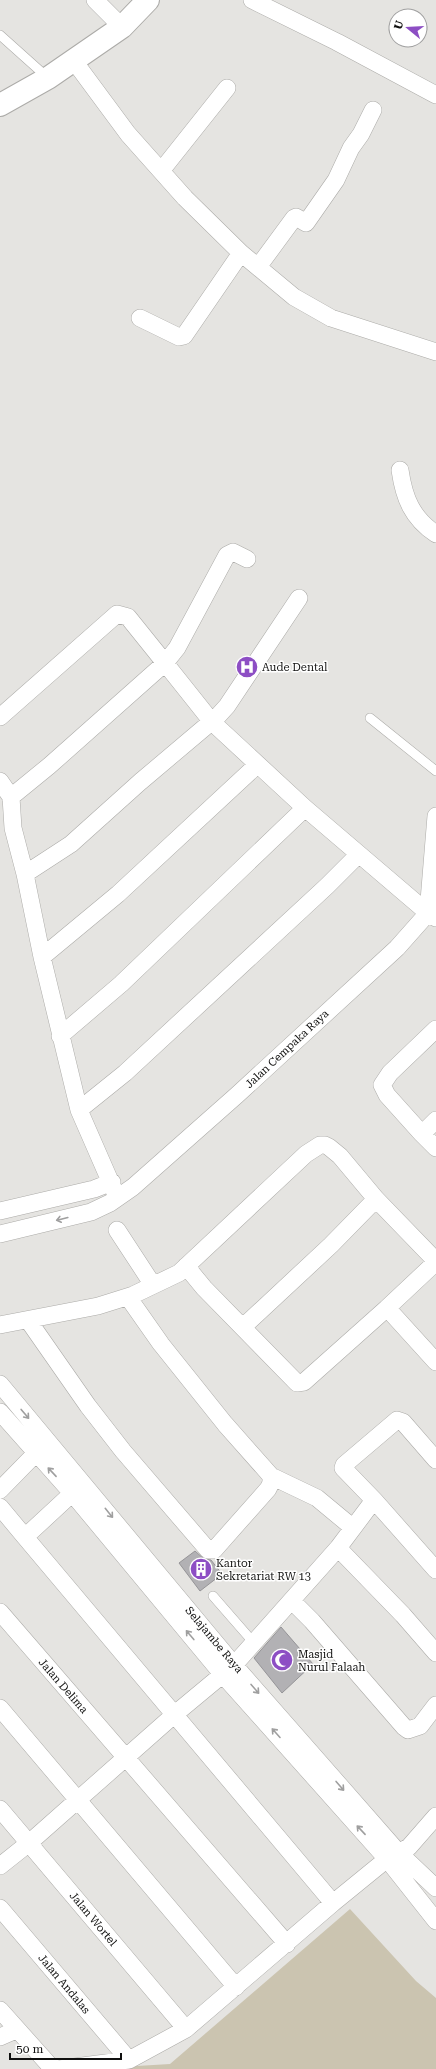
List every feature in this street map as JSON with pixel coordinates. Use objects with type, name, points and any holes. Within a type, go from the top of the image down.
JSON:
[{"type":"main road","points":[[0,105],[48,78],[122,27],[148,0]]},
{"type":"street","points":[[95,0],[122,27]]},
{"type":"street","points":[[252,0],[331,39],[436,95]]},
{"type":"street","points":[[74,61],[128,134],[185,198],[241,252],[294,297],[331,318],[434,346]]},
{"type":"street","points":[[161,170],[227,88]]},
{"type":"street","points":[[258,267],[294,218],[296,217],[306,223],[310,221],[317,206],[336,180],[351,148],[361,134],[373,110]]},
{"type":"street","points":[[140,318],[179,337],[184,336],[241,252]]},
{"type":"street","points":[[400,470],[403,492],[415,515],[436,534]]},
{"type":"street","points":[[106,1194],[79,1110],[60,1036],[25,874],[5,831],[11,797],[49,766],[170,657],[227,554],[233,552],[247,559]]},
{"type":"street","points":[[25,874],[71,844],[140,782],[219,715],[299,598]]},
{"type":"street","points":[[0,717],[117,614],[128,617],[170,657],[219,715],[257,765],[305,808],[434,917]]},
{"type":"street","points":[[42,957],[118,894],[257,765]]},
{"type":"street","points":[[0,781],[11,797]]},
{"type":"street","points":[[60,1036],[122,984],[305,808]]},
{"type":"street","points":[[434,917],[436,816]]},
{"type":"street","points":[[79,1110],[125,1073],[327,886],[359,854]]},
{"type":"street","name":"Jalan Cempaka Raya","points":[[106,1194],[142,1180],[237,1095],[385,958],[434,917]]},
{"type":"street","points":[[436,1029],[390,1072],[382,1085],[387,1095],[436,1148]]},
{"type":"street","points":[[422,1134],[436,1120]]},
{"type":"street","points":[[0,1325],[92,1307],[128,1297],[171,1276],[306,1154],[320,1145],[329,1147],[340,1156],[376,1199],[436,1262],[387,1308],[302,1383],[295,1382],[204,1288],[171,1276],[117,1230]]},
{"type":"street","points":[[0,1212],[106,1194]]},
{"type":"street","points":[[0,1234],[91,1212],[106,1194]]},
{"type":"street","points":[[243,1327],[331,1245],[376,1199]]},
{"type":"street","points":[[128,1297],[161,1344],[225,1424],[271,1476],[317,1498],[363,1514],[436,1570]]},
{"type":"street","points":[[387,1308],[436,1362]]},
{"type":"street","points":[[28,1320],[88,1406],[122,1451],[208,1550],[215,1549],[268,1489],[271,1483],[271,1476]]},
{"type":"street","name":"Selajambe Raya","points":[[0,1384],[48,1442],[78,1488],[229,1670],[393,1855],[436,1888]]},
{"type":"street","points":[[0,1412],[35,1454],[78,1488],[25,1536]]},
{"type":"street","points":[[363,1514],[344,1472],[343,1466],[394,1420],[403,1422],[436,1460]]},
{"type":"street","points":[[0,1490],[48,1442]]},
{"type":"street","points":[[2,1513],[25,1536],[333,1903]]},
{"type":"street","points":[[0,1866],[29,1843],[175,1714],[229,1670],[338,1548],[363,1514]]},
{"type":"street","points":[[338,1548],[436,1653]]},
{"type":"street","points":[[292,1600],[408,1730],[417,1728],[436,1705]]},
{"type":"street","name":"Jalan Delima","points":[[0,1612],[125,1759],[286,1944]]},
{"type":"street","points":[[0,1708],[236,1987]]},
{"type":"street","name":"Jalan Wortel","points":[[0,1809],[186,2029]]},
{"type":"street","points":[[0,2010],[16,2030],[56,2068],[129,2060],[186,2029],[333,1903],[393,1855],[409,1847],[436,1816]]},
{"type":"street","points":[[393,1855],[436,1921]]},
{"type":"street","name":"Jalan Andalas","points":[[0,1908],[129,2060]]},
{"type":"street","points":[[0,2037],[16,2030]]},
{"type":"lane","points":[[0,35],[48,78]]},
{"type":"lane","points":[[370,718],[436,771]]},
{"type":"lane","points":[[213,1596],[254,1643]]},
{"type":"shaded area","points":[[350,1909],[416,1981],[436,1998],[436,2069],[87,2069],[170,2064]]},
{"type":"building","name":"Kantor Sekretariat RW 13","points":[[195,1551],[204,1559],[211,1560],[222,1574],[200,1591],[179,1563]]},
{"type":"building","name":"Masjid Nurul Falaah","points":[[281,1627],[313,1664],[282,1693],[254,1658]]},
{"type":"place","name":"Aude Dental","points":[[247,667]]},
{"type":"place","name":"Kantor Sekretariat RW 13","points":[[201,1569]]},
{"type":"place","name":"Masjid Nurul Falaah","points":[[282,1660]]}]
